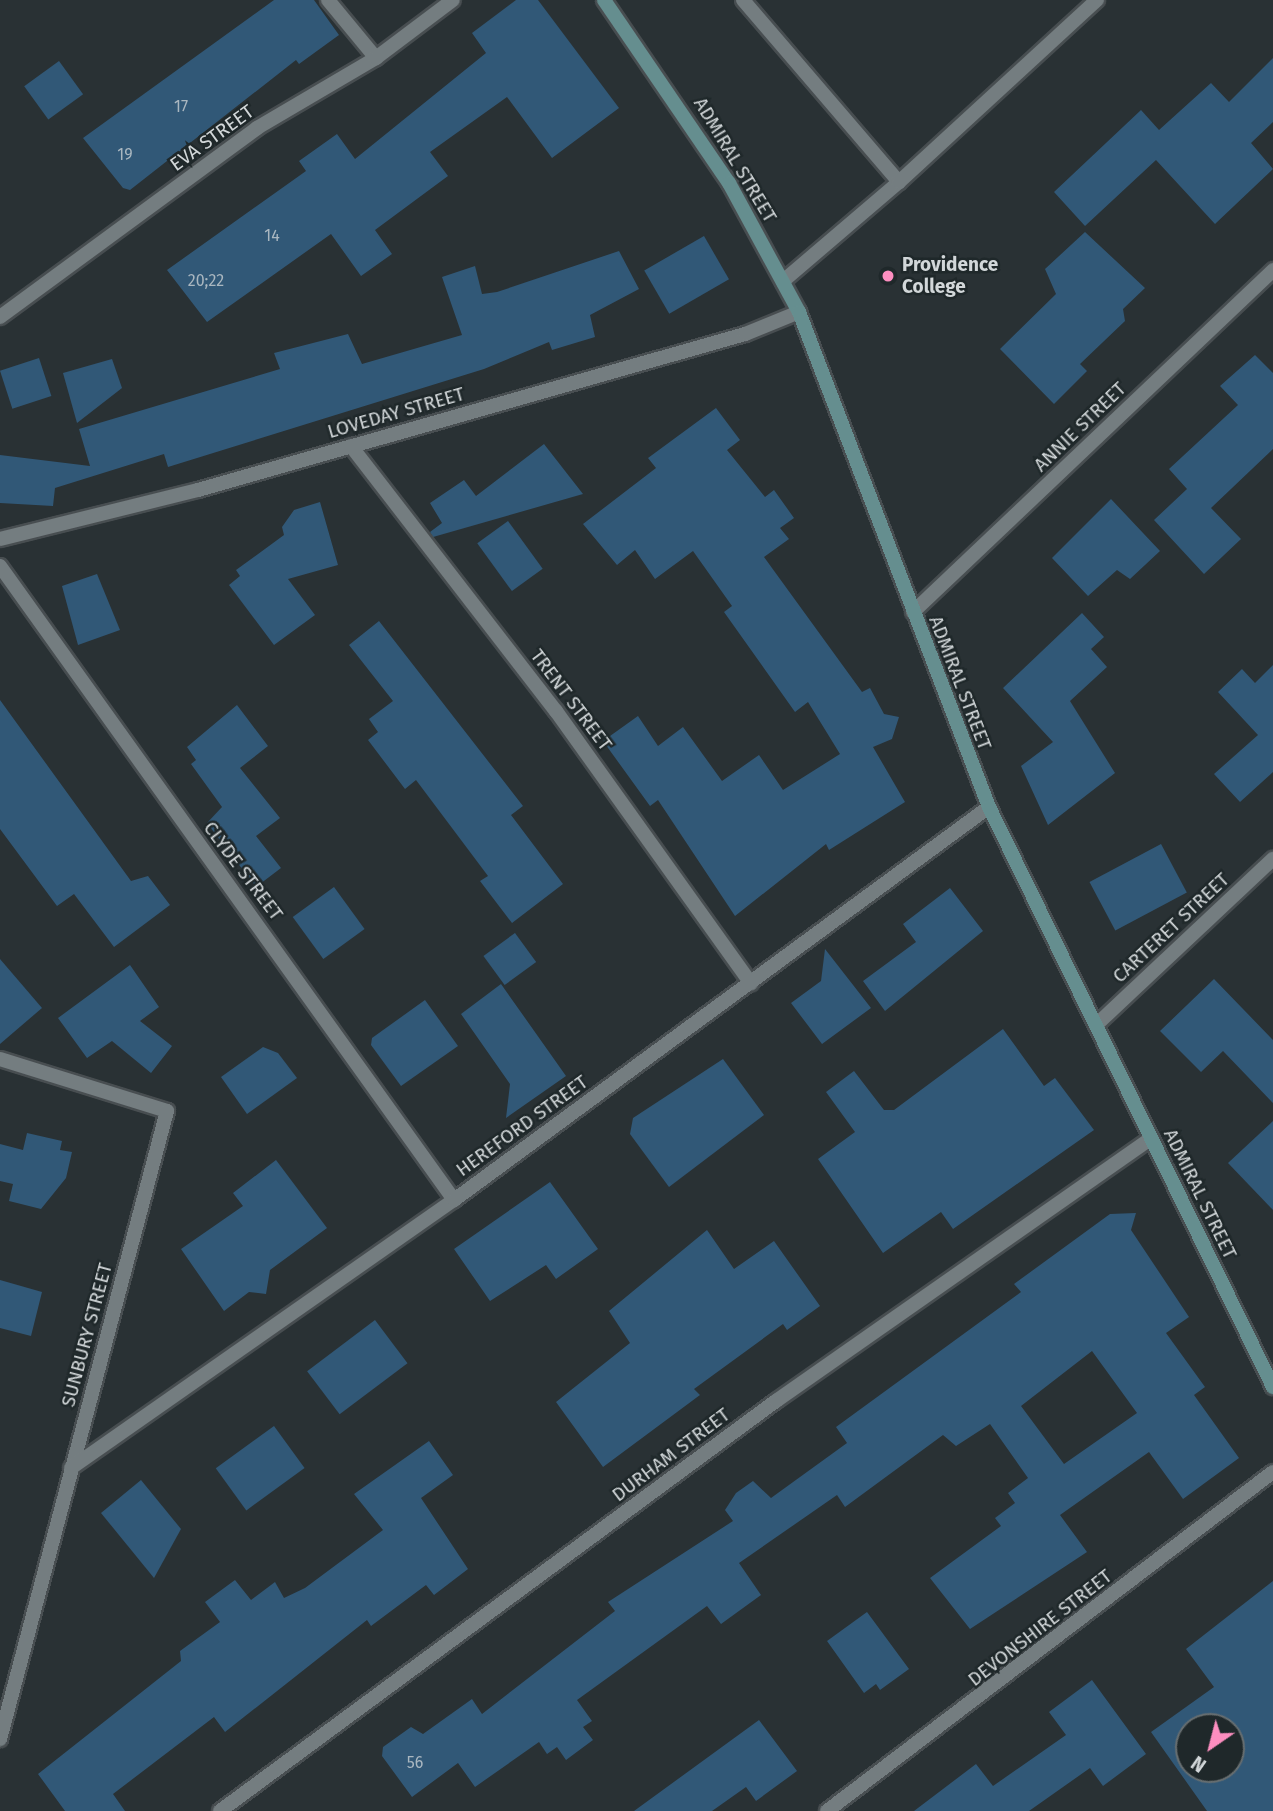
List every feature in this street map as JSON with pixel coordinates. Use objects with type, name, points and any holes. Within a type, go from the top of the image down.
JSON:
[{"type":"main road","name":"ADMIRAL STREET","points":[[604,0],[729,183],[799,312],[989,807],[1273,1387]]},
{"type":"street","points":[[328,0],[376,58]]},
{"type":"street","name":"EVA STREET","points":[[0,317],[257,128],[376,58],[453,0]]},
{"type":"street","points":[[743,0],[899,182]]},
{"type":"street","points":[[783,281],[899,182],[1097,0]]},
{"type":"street","name":"ANNIE STREET","points":[[913,612],[1273,270]]},
{"type":"street","name":"LOVEDAY STREET","points":[[0,540],[351,446],[745,334],[799,312]]},
{"type":"street","name":"TRENT STREET","points":[[351,446],[556,711],[751,983]]},
{"type":"street","name":"CLYDE STREET","points":[[0,566],[454,1200]]},
{"type":"street","name":"HEREFORD STREET","points":[[71,1468],[454,1200],[989,807]]},
{"type":"street","name":"CARTERET STREET","points":[[1096,1025],[1273,859]]},
{"type":"street","name":"SUNBURY STREET","points":[[0,1059],[167,1111],[0,1739]]},
{"type":"street","name":"DURHAM STREET","points":[[220,1811],[776,1401],[1151,1138]]},
{"type":"street","name":"DEVONSHIRE STREET","points":[[827,1811],[1273,1472]]},
{"type":"building","points":[[274,0],[314,0],[339,35],[299,64],[296,60],[130,190],[123,188],[83,138]]},
{"type":"building","points":[[516,0],[538,0],[619,108],[552,158],[507,97],[430,152],[448,176],[375,230],[392,254],[361,276],[331,234],[207,322],[167,270],[306,171],[299,161],[337,134],[355,159],[486,53],[472,33]]},
{"type":"building","points":[[1273,58],[1273,122],[1251,143],[1273,169],[1215,224],[1156,160],[1085,226],[1054,192],[1141,110],[1159,130],[1211,83],[1229,102]]},
{"type":"building","points":[[59,61],[83,94],[48,119],[24,86]]},
{"type":"building","points":[[1085,232],[1145,288],[1123,309],[1125,321],[1080,364],[1087,371],[1054,404],[1000,349],[1056,294],[1045,269]]},
{"type":"building","points":[[704,236],[729,279],[669,314],[644,270]]},
{"type":"building","points":[[619,251],[639,289],[590,315],[595,337],[552,350],[549,342],[484,369],[168,467],[164,454],[55,488],[53,506],[0,503],[0,455],[90,466],[79,429],[280,369],[274,353],[348,334],[362,364],[462,335],[442,277],[475,266],[482,294],[497,292]]},
{"type":"building","points":[[1255,355],[1273,373],[1273,449],[1211,508],[1241,539],[1204,574],[1154,520],[1187,489],[1169,469],[1238,405],[1220,386]]},
{"type":"building","points":[[39,358],[51,396],[12,409],[0,371]]},
{"type":"building","points":[[112,359],[122,388],[77,423],[63,373]]},
{"type":"building","points":[[716,408],[740,440],[727,450],[765,497],[774,490],[794,518],[780,528],[789,539],[764,557],[862,692],[870,688],[884,714],[899,717],[892,739],[873,747],[905,802],[829,850],[826,844],[735,916],[658,800],[650,806],[603,741],[638,716],[658,746],[683,727],[722,781],[759,755],[783,790],[840,754],[808,702],[795,712],[724,612],[732,606],[693,551],[655,579],[635,550],[617,565],[583,524],[656,468],[648,458]]},
{"type":"building","points":[[544,444],[583,494],[433,537],[430,532],[442,523],[430,503],[464,480],[476,496]]},
{"type":"building","points":[[1111,499],[1160,551],[1130,579],[1117,570],[1088,596],[1052,558]]},
{"type":"building","points":[[320,502],[338,565],[288,579],[315,615],[274,645],[229,585],[240,576],[236,570],[284,535],[282,527],[294,510]]},
{"type":"building","points":[[508,521],[543,569],[512,591],[477,543]]},
{"type":"building","points":[[97,574],[120,630],[78,645],[62,586]]},
{"type":"building","points":[[1082,613],[1104,637],[1091,649],[1107,667],[1070,701],[1115,773],[1048,825],[1021,766],[1053,742],[1003,688]]},
{"type":"building","points":[[379,621],[523,806],[511,815],[563,884],[512,923],[480,881],[488,876],[416,780],[405,789],[368,740],[378,732],[369,719],[393,701],[349,645]]},
{"type":"building","points":[[1273,665],[1273,772],[1240,802],[1214,774],[1258,735],[1218,692],[1242,669],[1255,683]]},
{"type":"building","points":[[0,700],[131,881],[148,876],[170,905],[114,947],[74,894],[57,906],[0,829]]},
{"type":"building","points":[[237,705],[268,746],[240,768],[280,818],[256,836],[281,868],[256,887],[207,823],[222,807],[191,764],[196,760],[187,747]]},
{"type":"building","points":[[1161,844],[1187,893],[1115,931],[1089,882]]},
{"type":"building","points":[[334,887],[365,929],[323,959],[293,917]]},
{"type":"building","points":[[950,888],[983,931],[885,1011],[863,981],[916,942],[903,924]]},
{"type":"building","points":[[515,933],[536,962],[505,985],[483,956]]},
{"type":"building","points":[[825,949],[871,1008],[822,1044],[791,1003],[821,981]]},
{"type":"building","points":[[0,959],[42,1008],[0,1044]]},
{"type":"building","points":[[130,965],[159,1007],[140,1021],[172,1046],[151,1073],[112,1041],[87,1058],[58,1018]]},
{"type":"building","points":[[1214,979],[1273,1040],[1273,1103],[1223,1051],[1201,1072],[1160,1031]]},
{"type":"building","points":[[501,984],[566,1076],[506,1118],[510,1084],[461,1014]]},
{"type":"building","points":[[425,1000],[458,1046],[401,1086],[371,1045],[372,1038]]},
{"type":"building","points":[[1003,1029],[1044,1086],[1055,1078],[1094,1130],[953,1229],[941,1212],[883,1253],[818,1159],[855,1132],[826,1092],[854,1071],[884,1110],[894,1110]]},
{"type":"building","points":[[263,1047],[278,1053],[297,1078],[247,1114],[221,1077]]},
{"type":"building","points":[[723,1059],[764,1115],[669,1187],[630,1134],[633,1118]]},
{"type":"building","points":[[1273,1121],[1273,1210],[1228,1163]]},
{"type":"building","points":[[27,1133],[62,1141],[60,1150],[72,1152],[66,1178],[41,1209],[9,1201],[13,1184],[0,1181],[0,1144],[23,1150]]},
{"type":"building","points":[[276,1160],[327,1228],[270,1270],[266,1294],[249,1292],[224,1311],[181,1249],[243,1206],[233,1193]]},
{"type":"building","points":[[550,1182],[598,1249],[556,1279],[546,1265],[490,1301],[454,1249]]},
{"type":"building","points":[[1136,1213],[1131,1230],[1189,1317],[1166,1333],[1205,1387],[1194,1395],[1239,1458],[1183,1499],[1149,1452],[1060,1515],[1087,1552],[970,1629],[930,1578],[1001,1526],[995,1518],[1015,1503],[1008,1493],[1028,1478],[990,1424],[956,1446],[943,1435],[845,1507],[837,1495],[739,1563],[761,1595],[721,1624],[707,1606],[577,1700],[592,1721],[583,1727],[593,1740],[566,1760],[557,1747],[547,1754],[539,1742],[475,1787],[458,1763],[412,1797],[382,1756],[383,1747],[411,1727],[423,1734],[472,1699],[482,1714],[615,1611],[608,1602],[733,1521],[725,1510],[736,1493],[753,1481],[771,1498],[847,1443],[836,1427],[1021,1292],[1014,1284],[1110,1214]],"holes":[[[1092,1351],[1137,1413],[1064,1464],[1021,1406]]]},
{"type":"building","points":[[707,1230],[734,1269],[774,1241],[820,1306],[787,1330],[783,1324],[694,1389],[700,1395],[603,1467],[556,1402],[630,1343],[609,1311]]},
{"type":"building","points":[[0,1280],[42,1292],[31,1336],[0,1328]]},
{"type":"building","points":[[375,1320],[407,1363],[340,1414],[307,1371]]},
{"type":"building","points":[[274,1426],[305,1468],[246,1510],[216,1468]]},
{"type":"building","points":[[429,1441],[453,1475],[421,1498],[468,1569],[434,1595],[426,1585],[371,1626],[367,1620],[225,1732],[214,1717],[113,1794],[125,1811],[65,1811],[38,1774],[181,1661],[180,1651],[220,1622],[205,1602],[235,1580],[251,1600],[275,1582],[284,1598],[305,1588],[383,1530],[354,1494]]},
{"type":"building","points":[[141,1480],[181,1529],[154,1578],[101,1513]]},
{"type":"building","points":[[1273,1581],[1273,1811],[1207,1811],[1187,1783],[1245,1783],[1245,1713],[1178,1713],[1214,1687],[1186,1649]]},
{"type":"building","points":[[867,1612],[909,1669],[880,1690],[876,1684],[864,1693],[827,1641]]},
{"type":"building","points":[[1092,1680],[1146,1754],[1103,1786],[1090,1768],[1029,1811],[914,1811],[976,1764],[993,1786],[1066,1735],[1049,1712]]},
{"type":"building","points":[[1175,1715],[1175,1766],[1151,1732]]},
{"type":"building","points":[[759,1720],[797,1771],[756,1801],[746,1787],[712,1811],[634,1811]]},
{"type":"place","name":"Providence College","points":[[888,276]]}]
